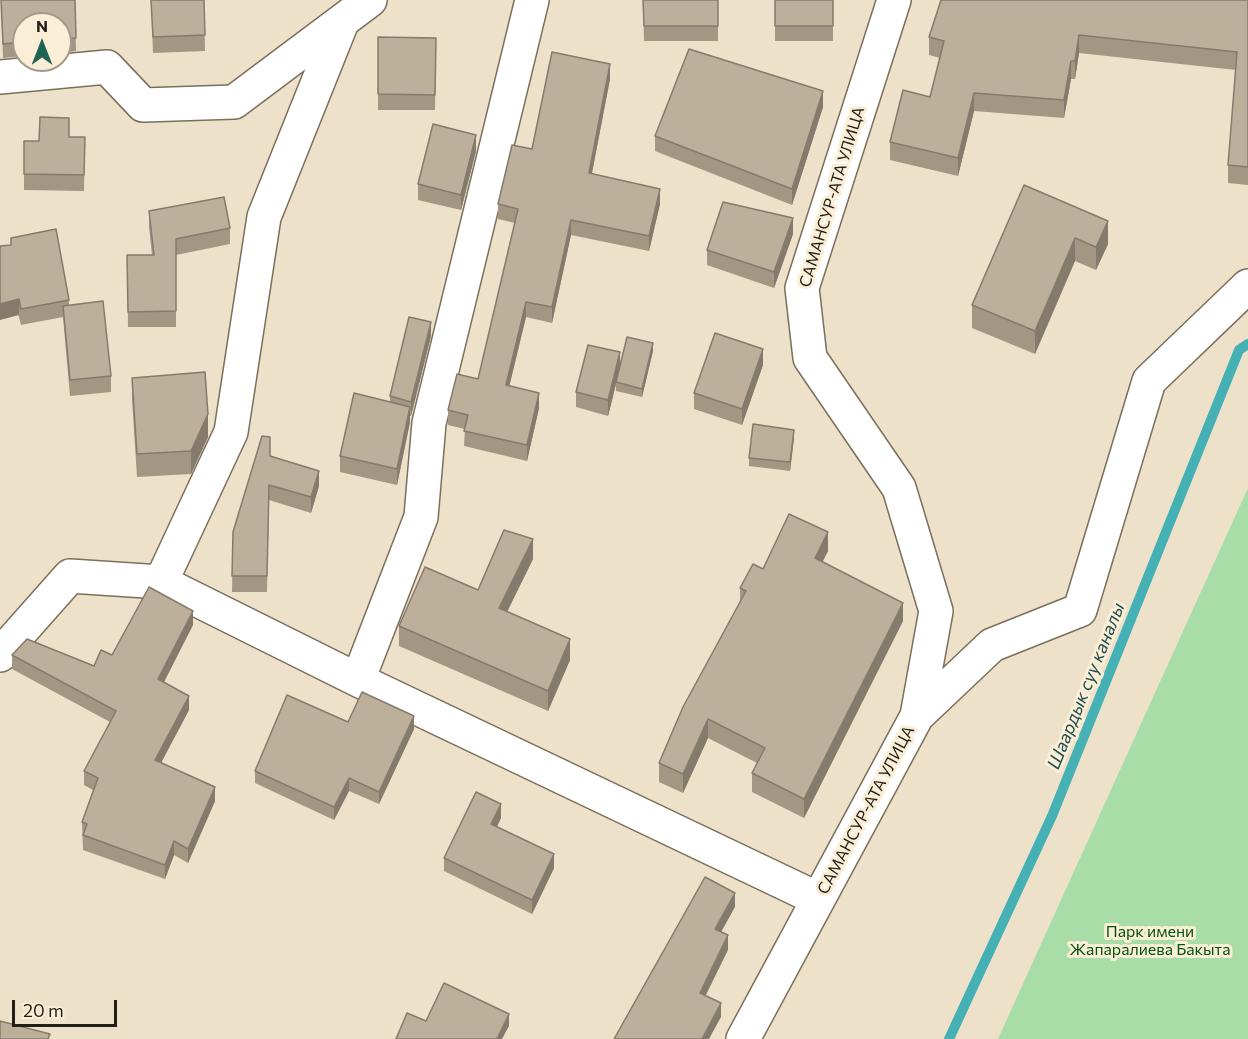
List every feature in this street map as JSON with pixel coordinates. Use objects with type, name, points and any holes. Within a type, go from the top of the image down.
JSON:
[{"type":"street","points":[[0,77],[107,67],[143,105],[234,102],[370,0]]},
{"type":"street","points":[[358,680],[421,517],[429,423],[532,0]]},
{"type":"street","name":"САМАНСУР-АТА УЛИЦА","points":[[743,1039],[917,716],[936,611],[898,488],[810,358],[802,288],[894,0]]},
{"type":"street","points":[[161,582],[231,432],[264,217],[342,22]]},
{"type":"street","points":[[917,716],[992,645],[1080,610],[1149,381],[1248,286]]},
{"type":"street","points":[[0,655],[70,576],[161,582],[358,680],[818,899]]},
{"type":"green space","name":"Парк имени Жапаралиева Бакыта","points":[[1248,488],[1248,1039],[998,1039],[1031,966]]},
{"type":"building","points":[[1,0],[75,0],[76,38],[72,38],[72,12],[12,12],[12,43],[3,44]]},
{"type":"building","points":[[151,0],[204,0],[205,35],[153,37]]},
{"type":"building","points":[[643,0],[718,0],[718,26],[644,26]]},
{"type":"building","points":[[775,0],[833,0],[833,26],[775,26]]},
{"type":"building","points":[[941,0],[1248,0],[1248,167],[1228,165],[1237,52],[1079,35],[1075,61],[1071,61],[1064,100],[974,93],[958,158],[890,142],[903,90],[930,97],[944,41],[929,37]]},
{"type":"building","points":[[378,37],[436,38],[435,95],[378,94]]},
{"type":"building","points":[[689,49],[823,91],[792,189],[655,136]]},
{"type":"building","points":[[552,52],[610,64],[589,173],[660,189],[649,236],[571,220],[552,307],[526,302],[506,385],[539,393],[527,445],[464,431],[468,415],[448,410],[457,374],[478,379],[518,209],[498,204],[512,145],[532,149]]},
{"type":"building","points":[[40,117],[69,118],[69,137],[85,137],[84,175],[24,174],[24,141],[39,141]]},
{"type":"building","points":[[433,124],[476,135],[461,195],[418,184]]},
{"type":"building","points":[[1024,185],[1108,221],[1096,247],[1075,238],[1035,331],[972,305]]},
{"type":"building","points":[[224,197],[230,228],[176,239],[176,311],[128,312],[127,255],[154,255],[149,211]]},
{"type":"building","points":[[723,202],[793,218],[774,272],[707,250]]},
{"type":"building","points":[[56,229],[69,300],[21,309],[19,299],[0,304],[0,246],[11,245],[11,238]]},
{"type":"building","points":[[103,301],[111,376],[70,380],[63,306]]},
{"type":"building","points":[[409,317],[431,322],[411,402],[390,396]]},
{"type":"building","points":[[715,333],[763,349],[742,409],[694,393]]},
{"type":"building","points":[[627,337],[653,343],[642,389],[616,382]]},
{"type":"building","points":[[588,345],[620,352],[608,400],[576,392]]},
{"type":"building","points":[[205,372],[208,414],[191,451],[137,454],[132,378]]},
{"type":"building","points":[[354,393],[410,407],[397,469],[340,456]]},
{"type":"building","points":[[753,424],[794,430],[790,462],[749,458]]},
{"type":"building","points":[[262,436],[270,437],[270,456],[319,471],[311,497],[269,485],[267,576],[232,576],[233,532]]},
{"type":"building","points":[[789,514],[828,532],[815,558],[903,603],[804,799],[752,773],[765,748],[708,719],[683,774],[659,763],[683,707],[746,591],[740,588],[753,564],[763,569]]},
{"type":"building","points":[[504,530],[533,539],[499,608],[570,639],[548,691],[399,626],[425,567],[478,590]]},
{"type":"building","points":[[149,587],[193,611],[158,679],[189,696],[155,760],[215,787],[188,849],[174,841],[165,865],[83,835],[87,824],[82,822],[98,778],[84,771],[116,711],[12,655],[27,639],[94,666],[101,650],[112,655]]},
{"type":"building","points":[[362,692],[414,716],[379,792],[349,778],[334,807],[255,771],[287,695],[348,722]]},
{"type":"building","points":[[476,792],[501,804],[491,824],[554,854],[532,900],[444,858]]},
{"type":"building","points":[[705,877],[735,893],[715,929],[728,935],[700,993],[721,1003],[702,1039],[614,1039]]},
{"type":"building","points":[[444,983],[509,1014],[497,1039],[396,1039],[407,1013],[426,1021]]},
{"type":"building","points":[[0,1021],[50,1034],[48,1039],[0,1039]]},
{"type":"waterway","name":"Шаардык суу каналы","points":[[949,1039],[1052,816],[1239,350],[1248,344]]}]
